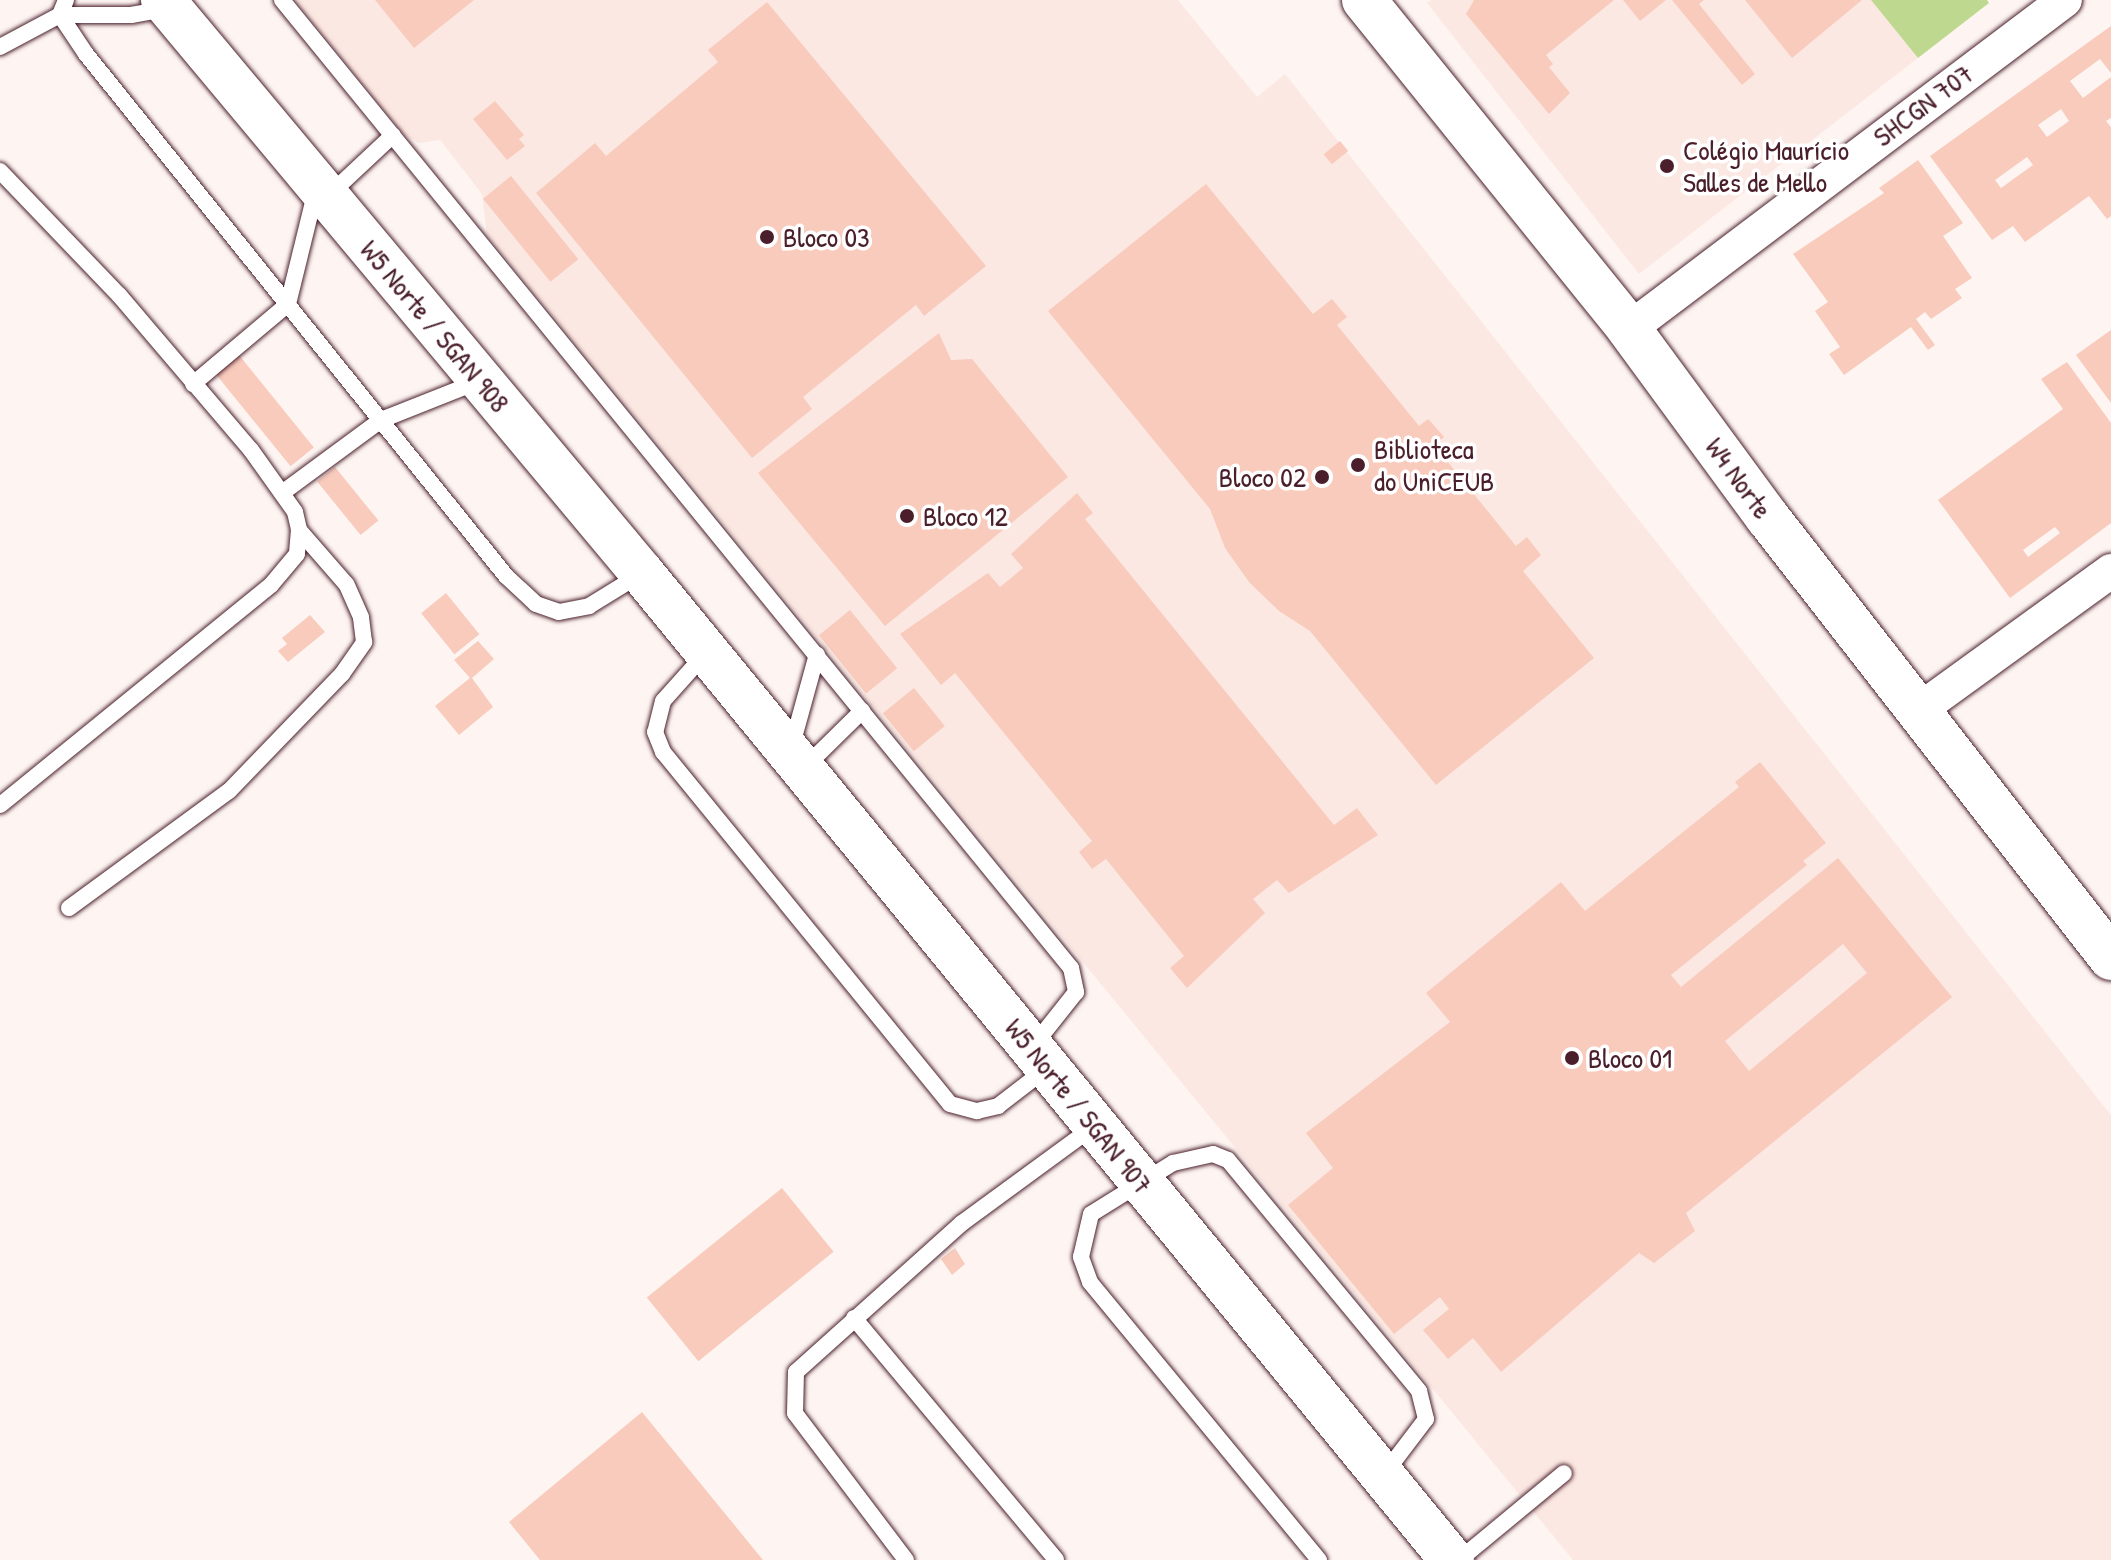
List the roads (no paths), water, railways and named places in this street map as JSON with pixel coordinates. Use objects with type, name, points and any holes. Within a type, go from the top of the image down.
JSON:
[{"type":"main road","name":"W4 Norte","points":[[1364,0],[1629,329],[2111,958]]},
{"type":"main road","name":"W5 Norte / SGAN 908","points":[[166,4],[642,573],[705,654]]},
{"type":"main road","name":"W5 Norte / SGAN 907","points":[[705,654],[1452,1560]]},
{"type":"street","name":"SHCGN 707","points":[[1629,329],[2065,0]]},
{"type":"street","points":[[1919,710],[2111,571]]},
{"type":"lane","points":[[282,0],[1075,975],[1076,992],[1040,1057],[998,1106],[963,1111],[940,1092],[663,752],[655,732],[663,701],[705,654]]},
{"type":"lane","points":[[0,47],[63,7],[131,15],[166,4]]},
{"type":"lane","points":[[63,7],[288,304],[506,576],[536,604],[559,612],[589,606],[642,573]]},
{"type":"lane","points":[[193,384],[288,304],[322,191],[393,135]]},
{"type":"lane","points":[[0,171],[56,228],[193,384],[282,493],[295,512],[299,530],[297,554],[271,585],[0,805]]},
{"type":"lane","points":[[282,493],[381,420],[481,380]]},
{"type":"lane","points":[[69,908],[229,791],[342,674],[364,642],[361,617],[346,584],[299,530]]},
{"type":"lane","points":[[796,763],[817,654]]},
{"type":"lane","points":[[796,763],[862,711]]},
{"type":"lane","points":[[906,1560],[795,1413],[796,1372],[962,1223],[1093,1127]]},
{"type":"lane","points":[[1319,1560],[1090,1282],[1081,1257],[1091,1214],[1139,1180],[1196,1156],[1228,1160],[1419,1391],[1426,1419],[1383,1476]]},
{"type":"lane","points":[[854,1318],[1056,1560]]},
{"type":"lane","points":[[1459,1560],[1564,1473]]},
{"type":"place","name":"Colégio Maurício Salles de Mello","points":[[1667,166]]},
{"type":"place","name":"Bloco 03","points":[[767,237]]},
{"type":"place","name":"Biblioteca do UniCEUB","points":[[1358,465]]},
{"type":"place","name":"Bloco 02","points":[[1322,477]]},
{"type":"place","name":"Bloco 12","points":[[907,516]]},
{"type":"place","name":"Bloco 01","points":[[1572,1058]]}]
